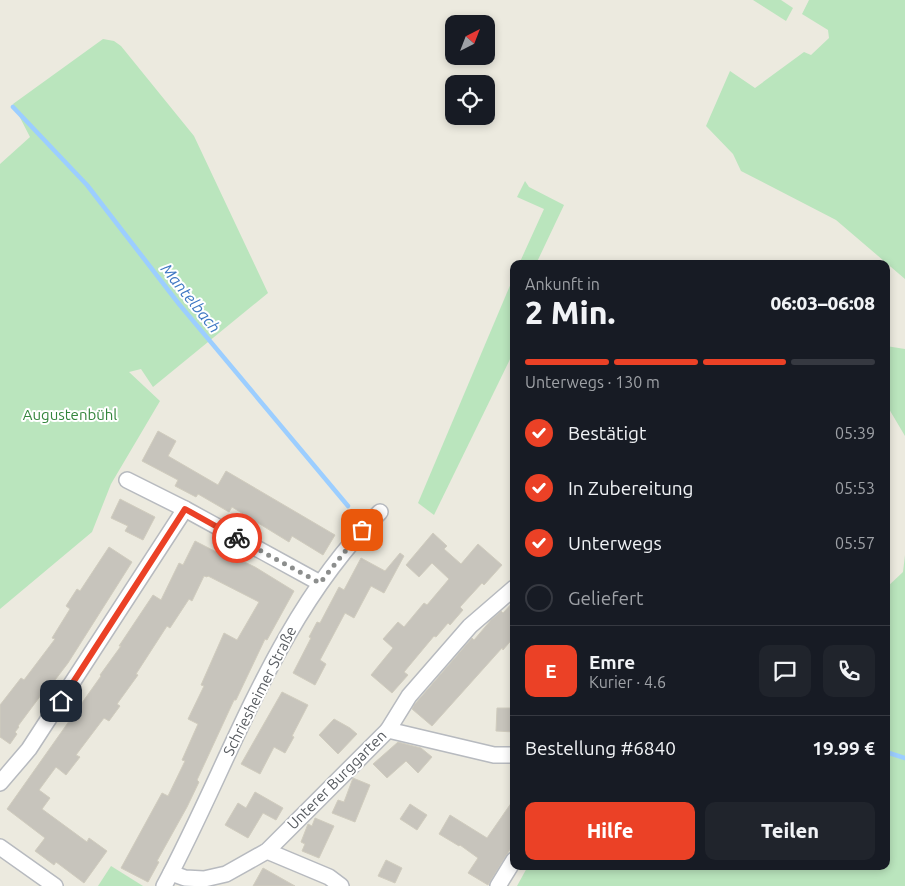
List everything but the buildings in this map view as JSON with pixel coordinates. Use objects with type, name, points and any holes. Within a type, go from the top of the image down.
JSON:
[{"type":"street","points":[[127,480],[185,509],[320,583]]},
{"type":"street","points":[[0,783],[29,749],[185,509]]},
{"type":"street","name":"Schriesheimer Straße","points":[[168,879],[273,660],[295,621],[320,583],[362,530],[380,512]]},
{"type":"street","name":"Unterer Burggarten","points":[[168,879],[204,879],[226,874],[267,851],[388,730],[409,696],[464,633],[510,592]]},
{"type":"street","points":[[388,730],[494,755],[510,755]]},
{"type":"street","points":[[0,847],[55,886]]},
{"type":"street","points":[[267,851],[329,877],[341,886]]},
{"type":"street","points":[[498,886],[510,866]]},
{"type":"green space","points":[[753,0],[781,0],[793,8],[786,21]]},
{"type":"green space","points":[[809,0],[905,0],[905,279],[890,266],[890,260],[883,260],[836,220],[741,171],[733,154],[706,126],[730,71],[755,88],[804,52],[811,55],[829,38],[828,30],[802,14]]},
{"type":"green space","name":"Augustenbühl","points":[[103,39],[114,41],[121,46],[194,136],[268,293],[153,387],[141,369],[129,372],[160,401],[111,484],[92,532],[0,609],[0,164],[30,137],[13,104]]},
{"type":"green space","points":[[525,181],[529,187],[564,205],[538,260],[521,260],[544,209],[517,197]]},
{"type":"green space","points":[[510,285],[510,359],[434,515],[418,503]]},
{"type":"green space","points":[[890,347],[905,349],[905,436],[890,411]]},
{"type":"green space","points":[[905,555],[905,886],[517,886],[526,870],[890,870],[890,584],[903,572]]},
{"type":"green space","points":[[111,866],[143,886],[98,886]]},
{"type":"waterway","name":"Mantelbach","points":[[13,107],[87,185],[179,304],[348,506]]},
{"type":"waterway","name":"Mantelbach","points":[[890,753],[905,758]]},
{"type":"way so far","points":[[237,538],[320,583],[362,530]]},
{"type":"route","points":[[61,701],[185,509],[237,538]]}]
